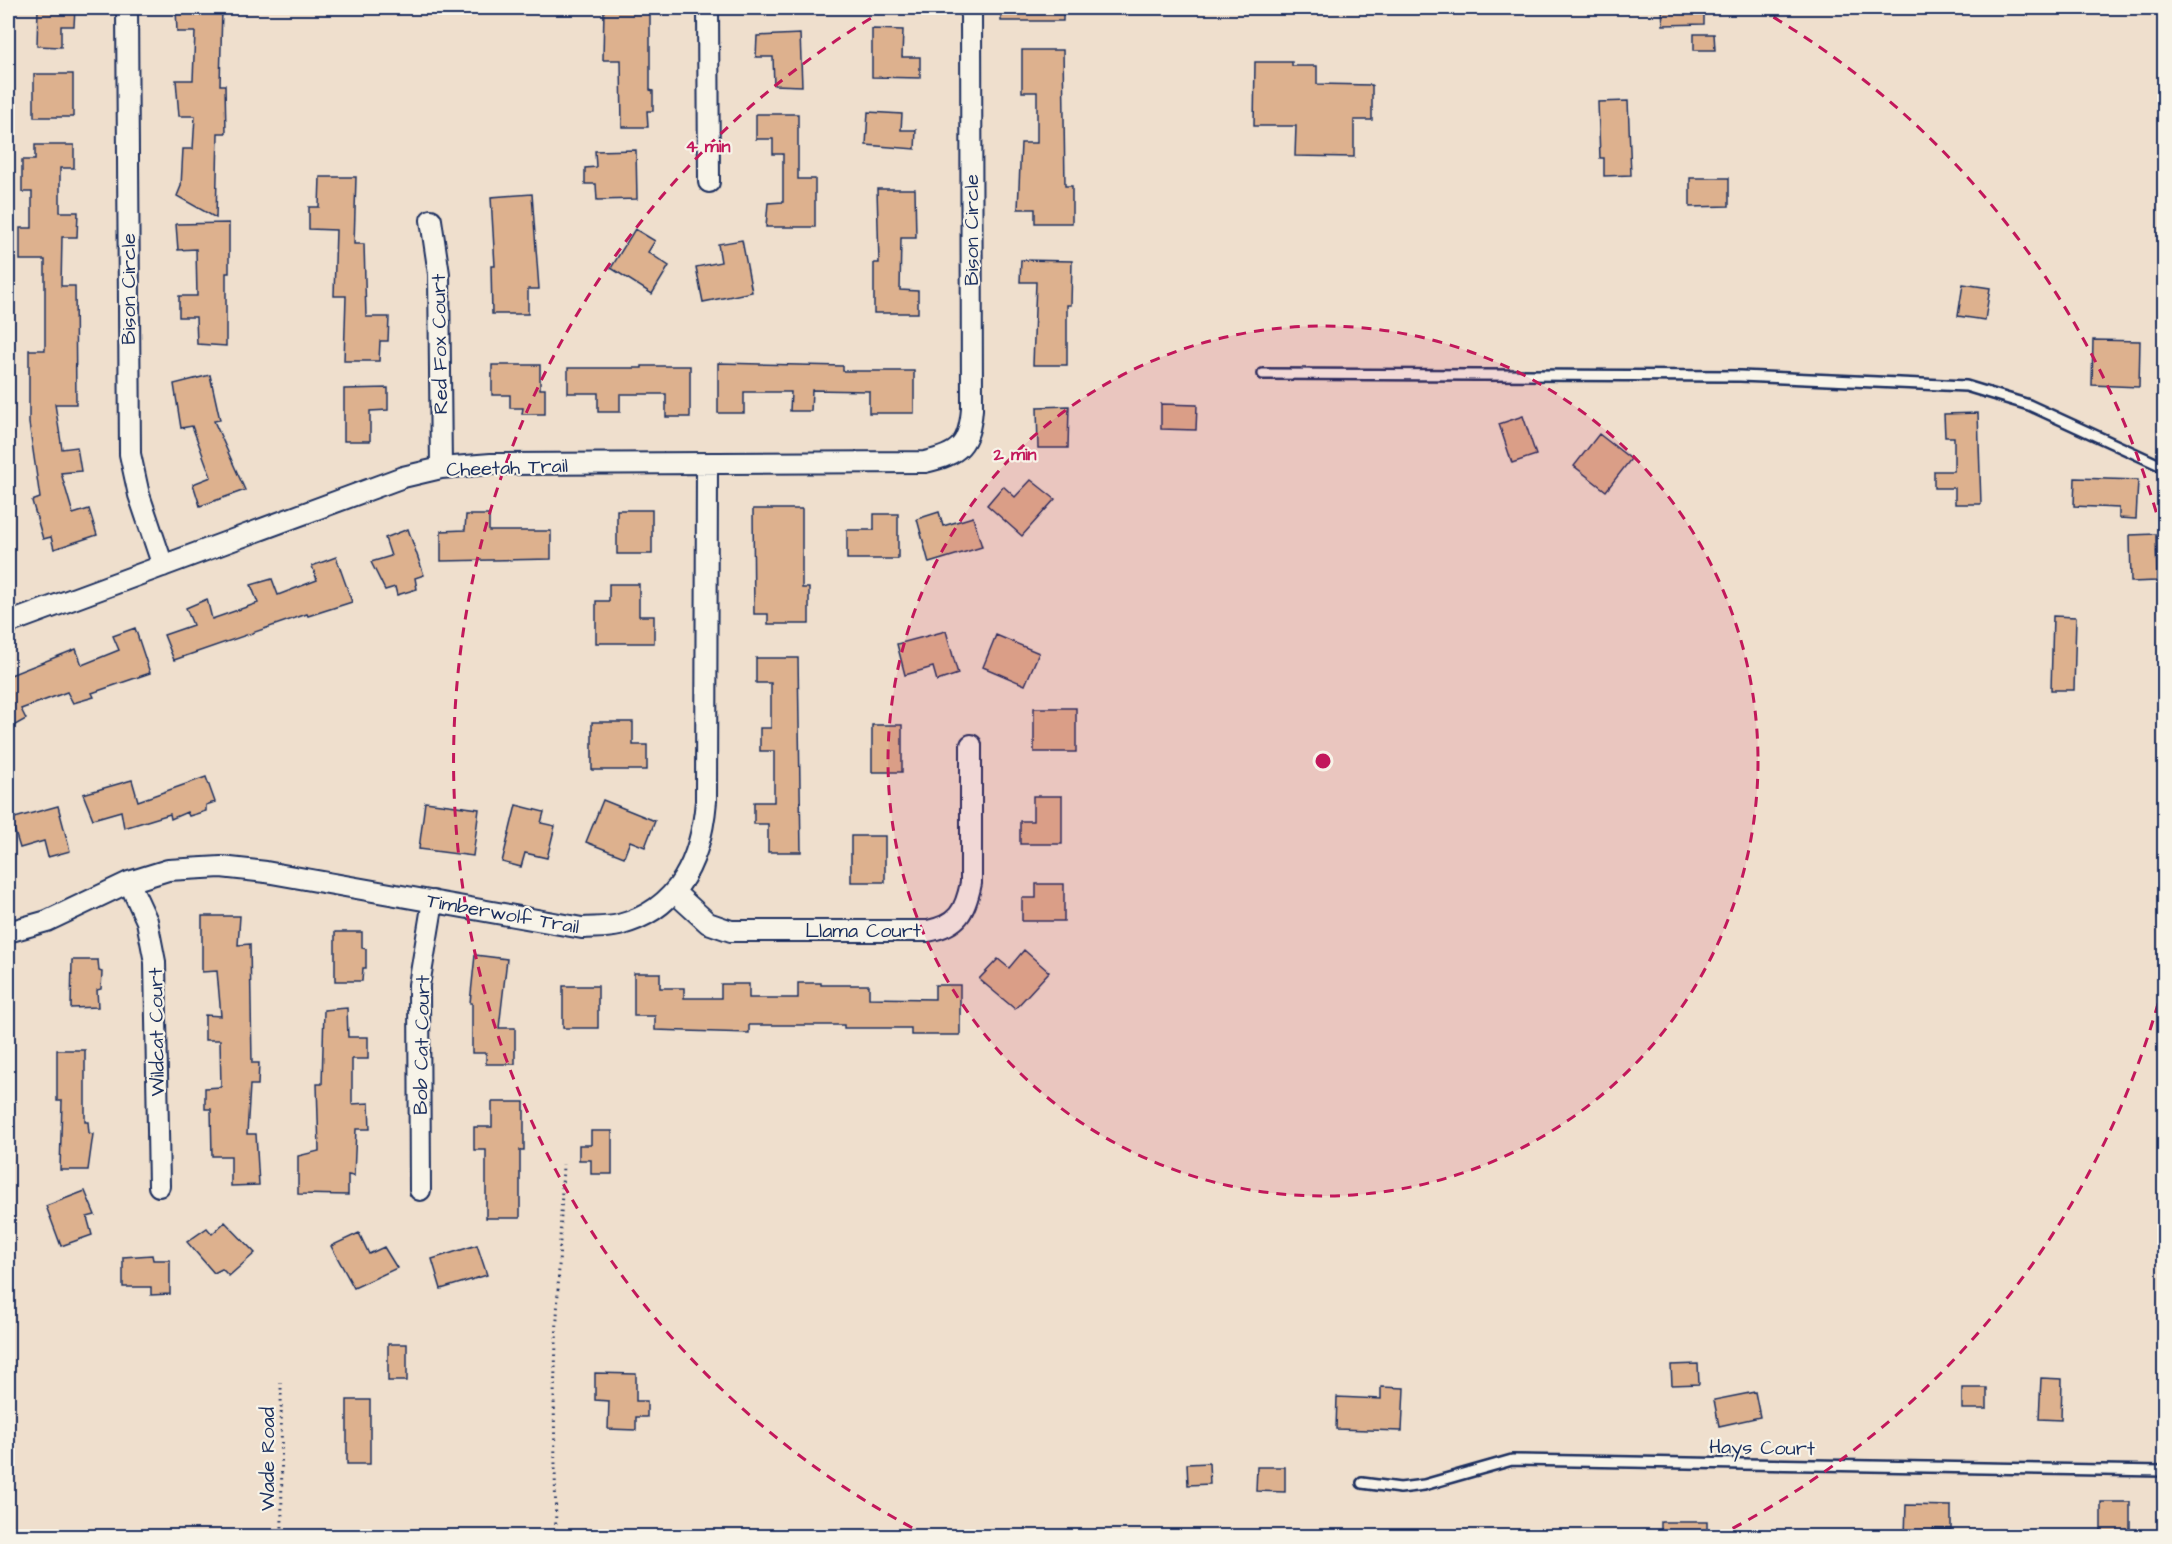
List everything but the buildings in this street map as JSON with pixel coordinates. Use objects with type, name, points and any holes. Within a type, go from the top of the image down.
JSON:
[{"type":"street","name":"Bison Circle","points":[[127,8],[130,454],[139,495],[163,566]]},
{"type":"street","points":[[708,8],[709,182]]},
{"type":"street","name":"Bison Circle","points":[[958,450],[966,440],[972,409],[971,8]]},
{"type":"street","name":"Red Fox Court","points":[[431,220],[439,274],[441,468]]},
{"type":"street","name":"Cheetah Trail","points":[[8,623],[404,477],[441,468],[492,464],[926,462],[946,458],[958,450]]},
{"type":"street","name":"Timberwolf Trail","points":[[8,932],[47,921],[129,882],[168,870],[221,867],[582,928],[617,926],[648,915],[674,892],[693,866],[703,835],[706,801],[707,464]]},
{"type":"street","name":"Llama Court","points":[[674,892],[708,923],[731,931],[928,931],[945,928],[957,918],[967,903],[971,883],[971,745]]},
{"type":"street","name":"Wildcat Court","points":[[129,882],[147,921],[154,962],[159,1186]]},
{"type":"street","name":"Bob Cat Court","points":[[420,1191],[418,985],[433,901]]},
{"type":"lane","points":[[1263,374],[1740,376],[1966,386],[2028,405],[2164,467]]},
{"type":"lane","name":"Hays Court","points":[[1362,1483],[1400,1488],[1424,1485],[1512,1461],[2164,1471]]},
{"type":"path","points":[[556,1536],[554,1395],[563,1164]]},
{"type":"path","name":"Wade Road","points":[[281,1382],[282,1536]]}]
